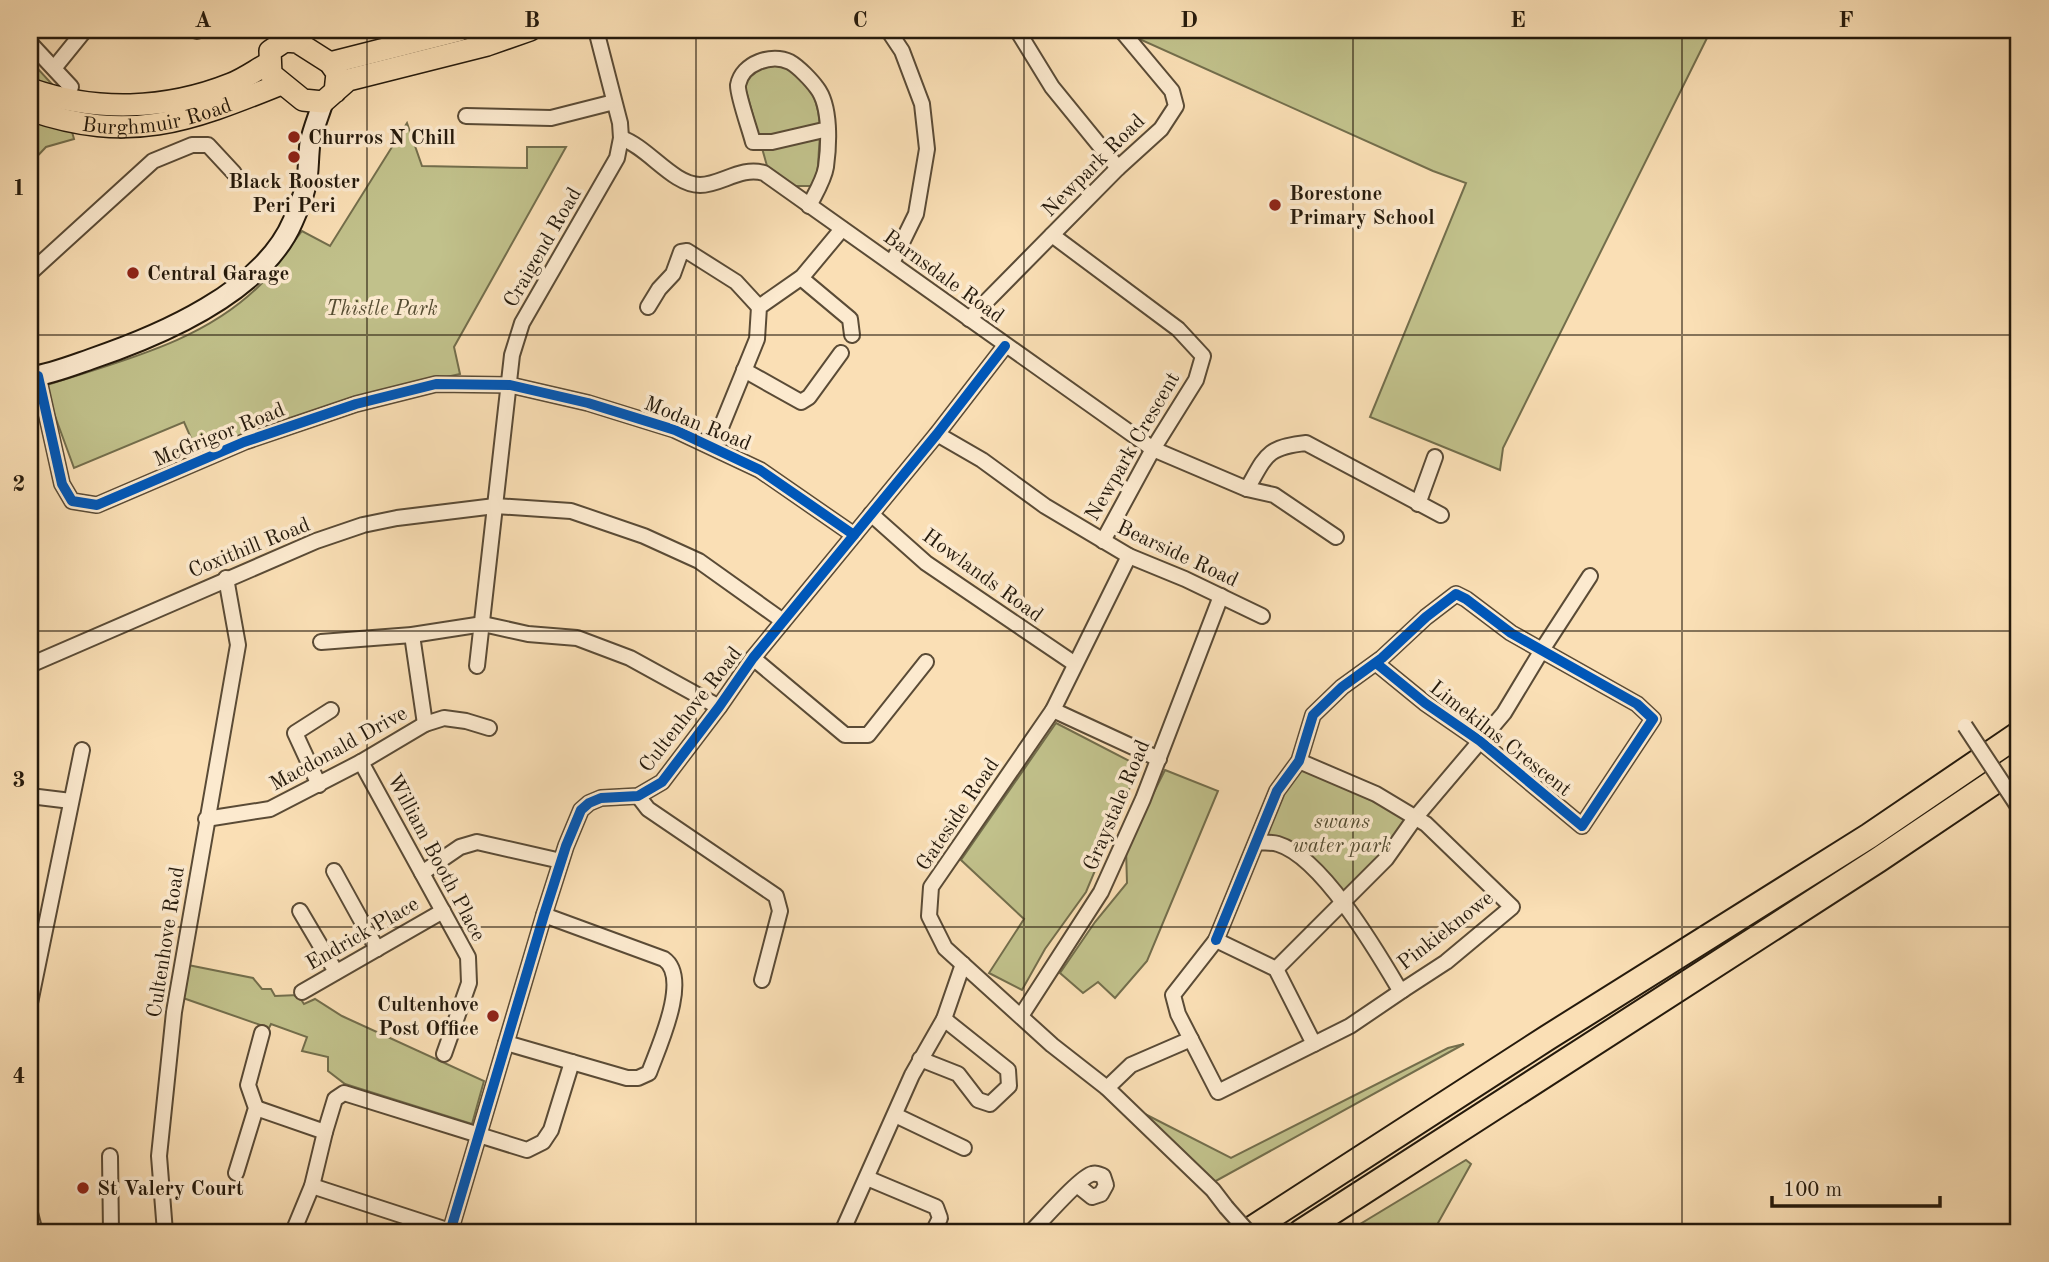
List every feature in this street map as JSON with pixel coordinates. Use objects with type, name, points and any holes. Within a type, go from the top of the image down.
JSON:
[{"type":"highway","points":[[1248,1232],[1547,1038],[1869,836],[2019,734]]},
{"type":"highway","points":[[1301,1232],[1832,890],[2019,765]]},
{"type":"main road","points":[[330,63],[460,30]]},
{"type":"main road","points":[[320,98],[348,80],[487,45],[530,30]]},
{"type":"main road","points":[[34,377],[138,343],[177,325],[209,306],[257,270],[280,242],[292,223],[306,185],[310,142],[320,98],[337,73],[330,63],[292,34]]},
{"type":"main road","name":"Burghmuir Road","points":[[30,89],[77,103],[110,105],[175,101],[233,83],[269,57],[292,34]]},
{"type":"main road","points":[[269,57],[271,74],[281,83],[320,98]]},
{"type":"main road","name":"Burghmuir Road","points":[[30,110],[64,122],[111,128],[147,127],[176,122],[239,101],[281,83]]},
{"type":"street","points":[[55,67],[85,30]]},
{"type":"street","points":[[596,30],[621,138]]},
{"type":"street","points":[[888,30],[902,51],[922,104],[927,149],[916,214],[892,263]]},
{"type":"street","points":[[1017,30],[1052,87],[1118,168]]},
{"type":"street","name":"Newpark Road","points":[[969,319],[1118,168],[1161,129],[1176,106],[1172,91],[1121,30]]},
{"type":"street","points":[[30,43],[71,87]]},
{"type":"street","points":[[809,206],[826,169],[828,129],[828,120],[819,90],[790,62],[773,59],[754,62],[743,74],[738,86],[753,142],[772,142],[828,129]]},
{"type":"street","points":[[466,116],[551,118],[614,102]]},
{"type":"street","name":"Barnsdale Road","points":[[621,138],[639,147],[682,180],[701,185],[741,173],[758,172],[892,263],[1153,449],[1247,489],[1274,495],[1336,537]]},
{"type":"street","name":"Craigend Road","points":[[477,666],[513,355],[522,323],[617,158],[621,138]]},
{"type":"street","points":[[30,273],[153,160],[192,145],[208,145],[234,173]]},
{"type":"street","points":[[759,307],[801,278],[842,229]]},
{"type":"street","name":"Newpark Crescent","points":[[1052,235],[1178,329],[1202,356],[1196,380],[1153,449],[1103,541]]},
{"type":"street","points":[[648,307],[659,289],[673,274],[681,252],[687,251],[736,282],[759,307],[757,339],[713,447]]},
{"type":"street","points":[[801,278],[850,319],[852,335]]},
{"type":"street","name":"Cultenhove Road","points":[[450,1232],[544,915],[581,810],[601,798],[638,796],[662,782],[753,658],[937,434],[1005,346]]},
{"type":"street","points":[[744,370],[801,402],[809,397],[841,353]]},
{"type":"street","name":"McGrigor Road","points":[[34,377],[62,484],[72,501],[97,505],[244,442],[356,404],[436,384],[510,385]]},
{"type":"street","name":"Modan Road","points":[[510,385],[587,403],[676,430],[760,470],[854,535]]},
{"type":"street","name":"Bearside Road","points":[[937,434],[982,460],[1045,506],[1129,556],[1262,616]]},
{"type":"street","points":[[1247,489],[1266,456],[1283,445],[1306,443],[1441,515]]},
{"type":"street","points":[[1418,504],[1435,457]]},
{"type":"street","name":"Coxithill Road","points":[[30,665],[316,541],[397,518],[495,506],[571,511],[644,536],[699,561],[783,621]]},
{"type":"street","name":"Howlands Road","points":[[871,514],[926,563],[1075,664]]},
{"type":"street","name":"Gateside Road","points":[[1129,556],[1053,710],[931,887],[929,916],[945,948],[1052,1045],[1107,1088],[1213,1190],[1248,1232]]},
{"type":"street","points":[[1276,969],[1386,859],[1415,818],[1504,713],[1590,576]]},
{"type":"street","name":"Cultenhove Road","points":[[165,1232],[159,1156],[174,1012],[238,645],[226,578]]},
{"type":"street","name":"Limekilns Crescent","points":[[1456,594],[1511,633],[1542,650],[1637,704],[1653,719],[1582,826],[1480,741],[1425,704],[1376,663],[1426,617],[1456,594]]},
{"type":"street","name":"Graystale Road","points":[[1021,1016],[1101,892],[1141,805],[1220,596]]},
{"type":"street","points":[[321,642],[412,635],[483,624],[528,634],[577,638],[630,657],[719,707]]},
{"type":"street","points":[[412,635],[425,724]]},
{"type":"street","points":[[753,658],[845,735],[868,735],[926,662]]},
{"type":"street","points":[[1376,663],[1342,687],[1313,715],[1299,761],[1277,791],[1216,940],[1173,995],[1178,1014],[1218,1093],[1350,1026],[1403,990]]},
{"type":"street","points":[[319,785],[295,733],[331,710]]},
{"type":"street","points":[[1053,710],[1159,758]]},
{"type":"street","name":"Macdonald Drive","points":[[206,819],[270,809],[362,762],[425,724],[444,718],[489,728]]},
{"type":"street","points":[[1965,726],[2019,808]]},
{"type":"street","points":[[30,1003],[35,943],[82,750]]},
{"type":"street","name":"Pinkieknowe","points":[[1257,842],[1280,845],[1319,872],[1398,987],[1403,990],[1446,962],[1512,907],[1426,824],[1376,794],[1299,761]]},
{"type":"street","name":"William Booth Place","points":[[362,762],[468,957],[469,983],[444,1054]]},
{"type":"street","points":[[30,796],[71,801]]},
{"type":"street","points":[[638,796],[648,809],[776,896],[780,911],[762,981]]},
{"type":"street","points":[[422,873],[460,847],[477,842],[561,861]]},
{"type":"street","points":[[334,871],[377,949]]},
{"type":"street","points":[[300,911],[335,972]]},
{"type":"street","name":"Endrick Place","points":[[302,992],[443,911]]},
{"type":"street","points":[[506,1044],[626,1078],[638,1078],[649,1073],[667,1021],[676,975],[670,964],[664,959],[544,915]]},
{"type":"street","points":[[1216,940],[1276,969],[1314,1044]]},
{"type":"street","points":[[842,1232],[920,1059],[944,1019],[963,964]]},
{"type":"street","points":[[920,1059],[958,1074],[978,1100],[990,1104],[1009,1086],[1008,1070],[944,1019]]},
{"type":"street","points":[[236,1173],[256,1108],[248,1086],[262,1033]]},
{"type":"street","points":[[1107,1088],[1131,1065],[1191,1039]]},
{"type":"street","points":[[293,1232],[312,1186],[335,1099],[344,1093],[527,1150],[543,1142],[551,1130],[572,1062]]},
{"type":"street","points":[[256,1108],[325,1132]]},
{"type":"street","points":[[895,1115],[964,1148]]},
{"type":"street","points":[[110,1156],[111,1232]]},
{"type":"street","points":[[867,1178],[936,1208],[940,1218],[933,1232]]},
{"type":"street","points":[[1031,1232],[1077,1185]]},
{"type":"street","points":[[312,1186],[450,1232]]},
{"type":"street","points":[[30,1213],[35,1232]]},
{"type":"green space","points":[[1132,30],[1711,30],[1503,448],[1500,470],[1370,417],[1466,183],[1433,171],[1137,38]]},
{"type":"green space","points":[[30,57],[62,95],[74,139],[46,147],[30,164]]},
{"type":"green space","points":[[771,64],[798,75],[807,84],[817,107],[820,135],[818,164],[811,186],[795,186],[767,166],[744,83],[753,70]]},
{"type":"green space","name":"Thistle Park","points":[[407,123],[422,166],[527,168],[527,147],[566,147],[454,347],[460,374],[351,398],[198,454],[184,422],[74,468],[44,386],[160,347],[215,320],[262,283],[302,231],[330,246]]},
{"type":"green space","points":[[1056,723],[1139,766],[1086,892],[1045,949],[1022,990],[989,973],[1024,919],[961,860]]},
{"type":"green space","name":"swans water park","points":[[1300,765],[1411,820],[1379,862],[1342,898],[1322,870],[1262,837],[1279,798]]},
{"type":"green space","points":[[1165,770],[1218,791],[1147,961],[1115,998],[1098,982],[1083,993],[1060,973],[1095,922],[1127,883],[1126,848]]},
{"type":"green space","points":[[188,965],[253,978],[262,989],[271,989],[275,996],[298,995],[304,1004],[315,999],[342,1016],[484,1081],[472,1124],[345,1084],[328,1071],[328,1057],[302,1051],[307,1037],[271,1024],[269,1028],[183,998]]},
{"type":"green space","points":[[1464,1044],[1214,1182],[1141,1112],[1231,1158],[1448,1048]]},
{"type":"green space","points":[[1466,1160],[1471,1164],[1433,1232],[1347,1232]]},
{"type":"cycle path","points":[[450,1232],[544,915],[566,846],[581,810],[601,798],[638,796],[662,782],[753,658],[937,434],[1005,346]]},
{"type":"cycle path","points":[[38,376],[62,484],[72,501],[97,505],[244,442],[356,404],[436,384],[510,385],[588,403],[675,430],[760,470],[854,535]]},
{"type":"cycle path","points":[[1216,940],[1277,791],[1299,761],[1313,715],[1342,687],[1382,658],[1426,617],[1456,594],[1511,633],[1637,704],[1653,719],[1582,826],[1480,741],[1425,703],[1376,663]]},
{"type":"place","name":"Churros N Chill","points":[[294,137]]},
{"type":"place","name":"Black Rooster Peri Peri","points":[[294,157]]},
{"type":"place","name":"Borestone Primary School","points":[[1275,205]]},
{"type":"place","name":"Central Garage","points":[[133,273]]},
{"type":"place","name":"Cultenhove Post Office","points":[[493,1016]]},
{"type":"place","name":"St Valery Court","points":[[83,1188]]}]
